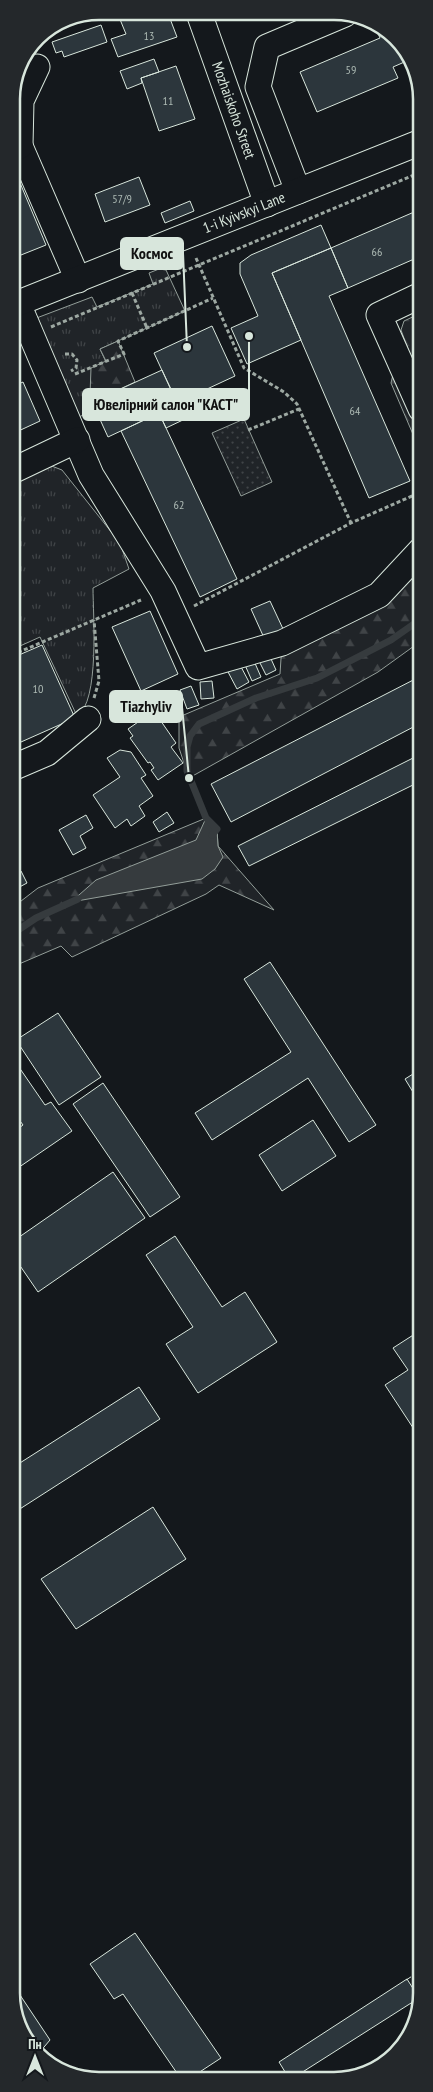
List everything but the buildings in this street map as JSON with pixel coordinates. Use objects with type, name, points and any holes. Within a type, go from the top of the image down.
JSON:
[{"type":"street","name":"Mozhaiskoho Street","points":[[201,20],[267,204]]},
{"type":"street","points":[[298,191],[258,87],[267,48],[331,20]]},
{"type":"street","points":[[20,110],[21,101],[38,67]]},
{"type":"street","name":"1-i Kyivskyi Lane","points":[[20,303],[413,145]]},
{"type":"street","points":[[20,157],[78,280]]},
{"type":"street","points":[[413,299],[379,315],[413,391]]},
{"type":"street","points":[[20,314],[32,335],[91,475],[163,591],[198,666],[282,643],[379,595],[413,559]]},
{"type":"street","points":[[20,466],[76,440]]},
{"type":"street","points":[[20,765],[47,753],[88,719]]},
{"type":"path","points":[[32,335],[413,175]]},
{"type":"path","points":[[186,236],[244,368],[284,392],[297,404],[351,523]]},
{"type":"path","points":[[132,293],[147,328]]},
{"type":"path","points":[[75,374],[124,354],[118,341],[213,298]]},
{"type":"path","points":[[248,430],[300,409]]},
{"type":"path","points":[[174,616],[226,591],[351,523],[413,496]]},
{"type":"path","points":[[20,652],[163,591]]},
{"type":"path","points":[[88,719],[99,681],[94,620]]},
{"type":"green space","points":[[159,269],[166,270],[185,311],[100,349],[106,362],[90,395],[95,409],[69,422],[26,322],[92,297],[97,307],[153,284],[149,273]]},
{"type":"green space","points":[[413,317],[413,434],[391,383],[394,370],[412,360],[401,330],[404,321]]},
{"type":"green space","points":[[118,341],[135,382],[92,402],[90,395],[91,368],[106,361],[100,349]]},
{"type":"green space","points":[[244,419],[272,482],[241,496],[212,433]]},
{"type":"green space","points":[[49,465],[62,470],[120,543],[129,569],[93,588],[94,656],[92,676],[84,708],[77,716],[40,637],[20,646],[20,478]]},
{"type":"green space","points":[[413,559],[413,647],[378,672],[189,778],[179,748],[179,717],[280,674],[282,643],[379,595]]},
{"type":"green space","points":[[206,818],[217,829],[218,846],[274,910],[219,885],[206,894],[72,957],[61,946],[20,964],[20,902],[38,888]]},
{"type":"shaded area","points":[[206,818],[217,829],[218,846],[223,857],[215,869],[202,879],[71,902],[96,880],[196,840]]},
{"type":"waterway","points":[[212,835],[217,829],[206,818],[187,771],[187,747],[190,736],[199,724],[256,698],[317,678],[391,640],[413,625]]},
{"type":"waterway","points":[[20,929],[36,918],[78,899]]},
{"type":"fence","points":[[406,1980],[413,1976]]},
{"type":"place","name":"Ювелірний салон \"КАСТ\"","points":[[249,336]]},
{"type":"place","name":"Космос","points":[[187,347]]},
{"type":"place","name":"Tiazhyliv","points":[[189,778]]}]
